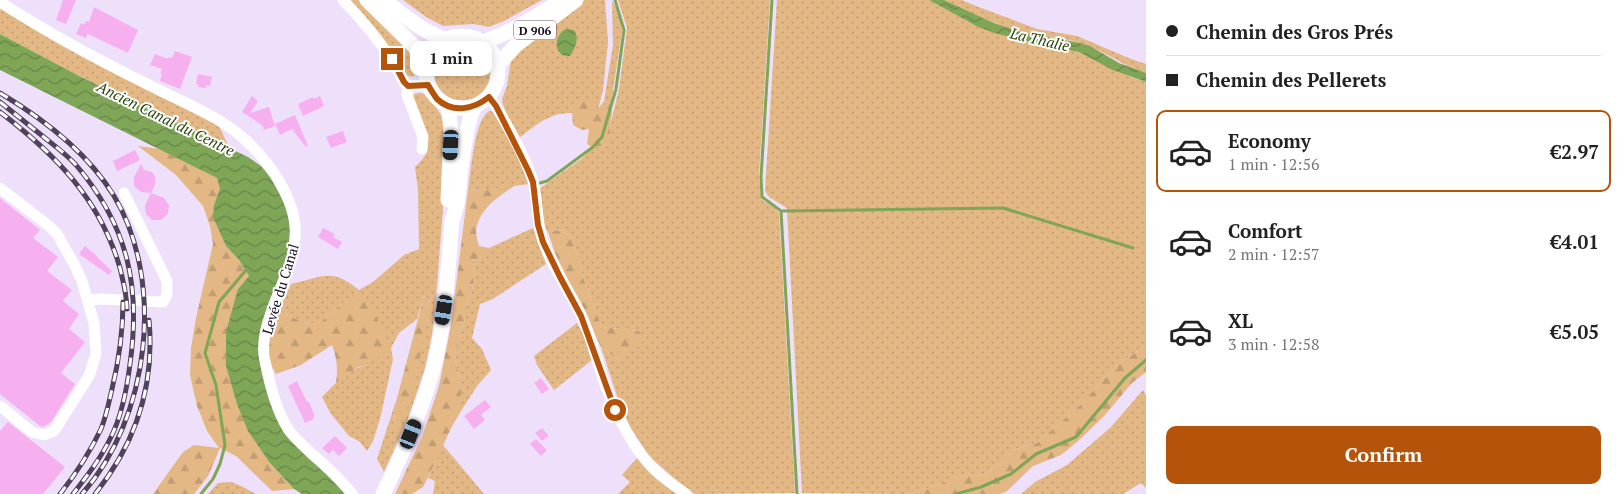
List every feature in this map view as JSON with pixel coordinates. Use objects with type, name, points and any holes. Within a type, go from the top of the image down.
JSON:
[{"type":"main road","points":[[367,0],[421,53],[427,62]]},
{"type":"main road","points":[[384,0],[430,34],[448,40]]},
{"type":"main road","name":"D 906","points":[[482,42],[526,22],[561,0]]},
{"type":"main road","name":"D 906","points":[[498,65],[516,45],[576,0]]},
{"type":"main road","points":[[469,36],[482,42],[492,51],[498,65],[497,84],[489,97],[474,107],[460,109],[448,106],[437,99],[428,85],[426,74],[427,62],[433,50],[442,42],[448,40],[455,37],[469,36]]},
{"type":"main road","points":[[448,106],[451,130],[448,209],[452,221]]},
{"type":"main road","points":[[383,494],[418,417],[436,357],[444,310],[452,221],[457,210],[462,162],[474,107]]},
{"type":"street","points":[[343,0],[364,22],[383,47],[408,86],[407,95],[423,137],[422,149]]},
{"type":"street","name":"Levée du Canal","points":[[0,2],[37,26],[105,63],[222,122],[242,137],[276,177],[293,213],[295,238],[288,267],[266,329],[263,345],[264,360],[270,383],[288,429],[352,494]]},
{"type":"street","points":[[408,86],[428,85]]},
{"type":"street","points":[[489,97],[504,121],[533,182],[538,225],[543,242],[590,336],[606,387],[623,426],[651,466],[686,494]]},
{"type":"street","points":[[0,188],[58,234],[74,264],[88,300],[94,323],[96,354],[89,376],[54,431],[44,435],[32,432],[0,406]]},
{"type":"street","points":[[88,300],[102,298],[163,302],[167,295],[167,280],[124,193]]},
{"type":"green space","points":[[349,0],[358,0],[404,45],[416,65],[416,74],[412,77],[407,75]]},
{"type":"green space","points":[[403,0],[542,0],[489,27],[473,24],[443,26],[426,17]]},
{"type":"green space","points":[[584,0],[605,0],[608,42],[603,90],[598,110],[575,106],[572,113],[549,117],[518,139],[502,99],[507,86],[511,60],[514,54]]},
{"type":"green space","points":[[618,0],[770,0],[759,175],[761,199],[779,213],[795,493],[695,494],[678,482],[649,456],[630,427],[619,402],[601,347],[619,360],[639,331],[602,327],[584,280],[572,238],[561,230],[548,232],[543,225],[539,189],[581,159],[593,148],[606,145],[610,135],[610,126],[619,89],[627,28]]},
{"type":"green space","points":[[777,0],[929,0],[978,27],[1079,52],[1131,77],[1146,82],[1146,345],[1116,366],[1078,407],[1037,443],[1015,449],[1007,458],[985,474],[953,478],[938,485],[907,494],[802,493],[787,208],[769,197],[765,191]]},
{"type":"green space","points":[[944,0],[962,0],[1037,29],[1077,36],[1146,64],[1146,73],[1088,46],[1065,39],[1030,34],[1002,26]]},
{"type":"green space","points":[[612,1],[619,15],[622,31],[611,104],[604,101],[613,45]]},
{"type":"green space","points":[[0,7],[136,84],[219,126],[229,147],[81,77],[0,34]]},
{"type":"green space","points":[[457,43],[469,43],[484,51],[492,66],[492,78],[484,93],[469,101],[457,101],[442,93],[434,78],[434,66],[442,51]]},
{"type":"green space","points":[[414,94],[425,94],[444,121],[445,182],[432,335],[425,368],[409,416],[384,472],[377,459],[397,398],[393,427],[431,303],[424,296],[417,319],[399,333],[391,348],[393,359],[380,419],[373,441],[367,451],[360,442],[349,436],[331,414],[322,397],[349,373],[368,365],[359,290],[373,282],[404,255],[419,249],[418,189],[415,167],[426,154],[428,142],[413,99]]},
{"type":"green space","points":[[576,100],[592,100],[598,109],[604,101],[611,104],[610,141],[606,145],[593,148],[587,144],[589,129],[582,130],[573,125],[572,113]]},
{"type":"green space","points":[[489,111],[493,111],[527,175],[529,184],[477,191],[468,190],[477,135],[484,116]]},
{"type":"green space","points":[[138,146],[160,149],[217,178],[220,189],[221,233],[226,246],[239,260],[249,276],[238,289],[270,463],[294,489],[272,491],[236,456],[220,448],[208,476],[194,494],[153,494],[183,452],[194,445],[219,448],[207,431],[197,406],[190,375],[191,348],[196,318],[213,244],[210,226],[203,206],[176,175]]},
{"type":"green space","points":[[516,185],[503,193],[485,210],[476,231],[479,246],[489,248],[492,254],[472,261],[474,273],[472,292],[466,306],[466,317],[454,355],[461,385],[461,411],[423,487],[412,494],[395,494],[422,437],[439,386],[451,325],[468,190],[477,191]]},
{"type":"green space","points":[[533,228],[546,264],[493,299],[480,304],[472,338],[482,349],[491,370],[477,386],[461,411],[461,385],[454,355],[466,317],[466,306],[472,292],[474,273],[472,261],[491,254],[489,248]]},
{"type":"green space","points":[[561,230],[572,238],[584,280],[602,327],[639,331],[642,337],[642,343],[619,360],[601,347],[555,253],[548,232]]},
{"type":"green space","points":[[334,276],[341,278],[359,290],[318,324],[303,322],[279,311],[291,284],[319,277]]},
{"type":"green space","points":[[359,290],[378,320],[391,348],[368,365],[358,367],[336,383],[337,364],[332,345],[301,365],[276,374],[269,358],[268,350],[270,335],[279,311],[303,322],[318,324]]},
{"type":"green space","points":[[424,296],[431,303],[412,396],[397,431],[393,427],[397,398]]},
{"type":"green space","points":[[577,323],[585,338],[592,360],[554,390],[537,365],[534,356]]},
{"type":"green space","points":[[1146,345],[1146,372],[1132,383],[1104,416],[1077,442],[1061,455],[1033,466],[1006,492],[1000,494],[907,494],[938,485],[952,478],[985,474],[1007,458],[1015,449],[1037,443],[1078,407],[1116,366]]},
{"type":"green space","points":[[1143,390],[1146,395],[1146,488],[1141,483],[1123,494],[1021,494],[1035,482],[1067,465],[1111,427]]},
{"type":"green space","points":[[443,445],[484,494],[433,494],[435,481],[428,478]]},
{"type":"green space","points":[[637,458],[677,494],[618,494],[630,482],[622,475]]},
{"type":"green space","points":[[231,482],[256,494],[208,494],[218,483]]},
{"type":"water","name":"La Thalie","points":[[929,0],[944,0],[994,23],[1021,32],[1090,46],[1119,63],[1146,73],[1146,82],[1113,70],[1079,52],[998,34],[978,27]]},
{"type":"water","points":[[566,29],[574,30],[577,37],[575,47],[570,56],[562,55],[557,48],[558,37]]},
{"type":"water","name":"Ancien Canal du Centre","points":[[0,34],[81,77],[248,157],[261,166],[271,178],[288,210],[293,242],[265,316],[276,410],[348,494],[302,494],[294,489],[270,463],[248,431],[237,404],[226,366],[226,332],[238,289],[249,276],[239,260],[226,246],[213,217],[214,205],[220,189],[217,178],[0,70]]},
{"type":"building","points":[[63,0],[76,0],[66,24],[56,20]]},
{"type":"building","points":[[94,7],[138,30],[128,53],[88,34],[86,38],[76,34],[81,23],[84,25],[86,21],[89,22]]},
{"type":"building","points":[[175,51],[192,57],[180,89],[160,81],[162,69],[150,65],[155,54],[168,59],[169,57],[172,58]]},
{"type":"building","points":[[198,74],[212,77],[210,86],[206,85],[206,88],[198,87],[198,84],[196,84]]},
{"type":"building","points":[[252,96],[258,101],[250,113],[269,107],[275,126],[264,130],[263,126],[242,112]]},
{"type":"building","points":[[320,96],[324,106],[303,116],[298,104]]},
{"type":"building","points":[[295,115],[308,146],[306,147],[292,129],[280,135],[275,124]]},
{"type":"building","points":[[343,131],[347,142],[331,148],[326,137]]},
{"type":"building","points":[[135,150],[140,160],[117,171],[113,161]]},
{"type":"building","points":[[141,164],[144,170],[152,172],[155,176],[155,185],[151,193],[141,192],[134,186],[134,177]]},
{"type":"building","points":[[151,193],[164,198],[169,205],[168,214],[161,220],[152,220],[146,214],[145,205]]},
{"type":"building","points":[[0,198],[40,230],[33,238],[58,257],[47,271],[72,290],[63,301],[79,314],[69,329],[85,342],[61,373],[75,384],[51,422],[43,427],[0,394]]},
{"type":"building","points":[[323,228],[335,234],[333,237],[342,242],[338,249],[318,237]]},
{"type":"building","points":[[85,246],[112,271],[109,275],[79,254]]},
{"type":"building","points":[[541,378],[549,389],[542,394],[534,383]]},
{"type":"building","points":[[297,381],[315,416],[313,417],[314,419],[305,423],[288,386]]},
{"type":"building","points":[[485,400],[491,407],[481,415],[485,420],[474,429],[464,416]]},
{"type":"building","points":[[8,422],[65,467],[43,494],[0,494],[0,431]]},
{"type":"building","points":[[542,428],[549,436],[542,441],[535,433]]},
{"type":"building","points":[[335,436],[347,448],[339,456],[333,450],[329,454],[322,448]]},
{"type":"building","points":[[536,439],[547,450],[541,456],[530,444]]},
{"type":"waterway","points":[[540,183],[547,181],[593,147],[602,137],[616,89],[624,30],[615,0]]},
{"type":"waterway","points":[[772,0],[761,177],[762,197],[781,211],[797,494]]},
{"type":"waterway","points":[[781,211],[1003,208],[1133,248]]},
{"type":"waterway","points":[[201,494],[213,479],[220,464],[225,445],[216,385],[205,353],[219,302],[247,269]]},
{"type":"waterway","points":[[956,494],[981,487],[1011,474],[1036,454],[1076,437],[1125,378],[1146,360]]},
{"type":"railway","points":[[0,93],[48,125],[78,151],[103,180],[114,196],[130,231],[140,269],[144,309],[143,349],[135,390],[123,428],[105,463],[82,494]]},
{"type":"railway","points":[[0,102],[57,147],[76,165],[94,188],[108,211],[119,234],[127,258],[134,309],[133,336],[121,411],[115,429],[103,452],[73,494]]},
{"type":"railway","points":[[0,112],[39,144],[88,199],[101,220],[120,268],[126,293],[127,309]]},
{"type":"railway","points":[[60,494],[87,455],[104,420],[119,356],[123,302]]},
{"type":"railway","points":[[95,494],[122,454],[140,412],[149,367],[149,320]]},
{"type":"route","points":[[392,59],[408,86],[428,85],[437,99],[448,106],[460,109],[471,108],[481,104],[489,97],[496,106],[533,182],[538,225],[543,242],[590,336],[615,410]]}]
